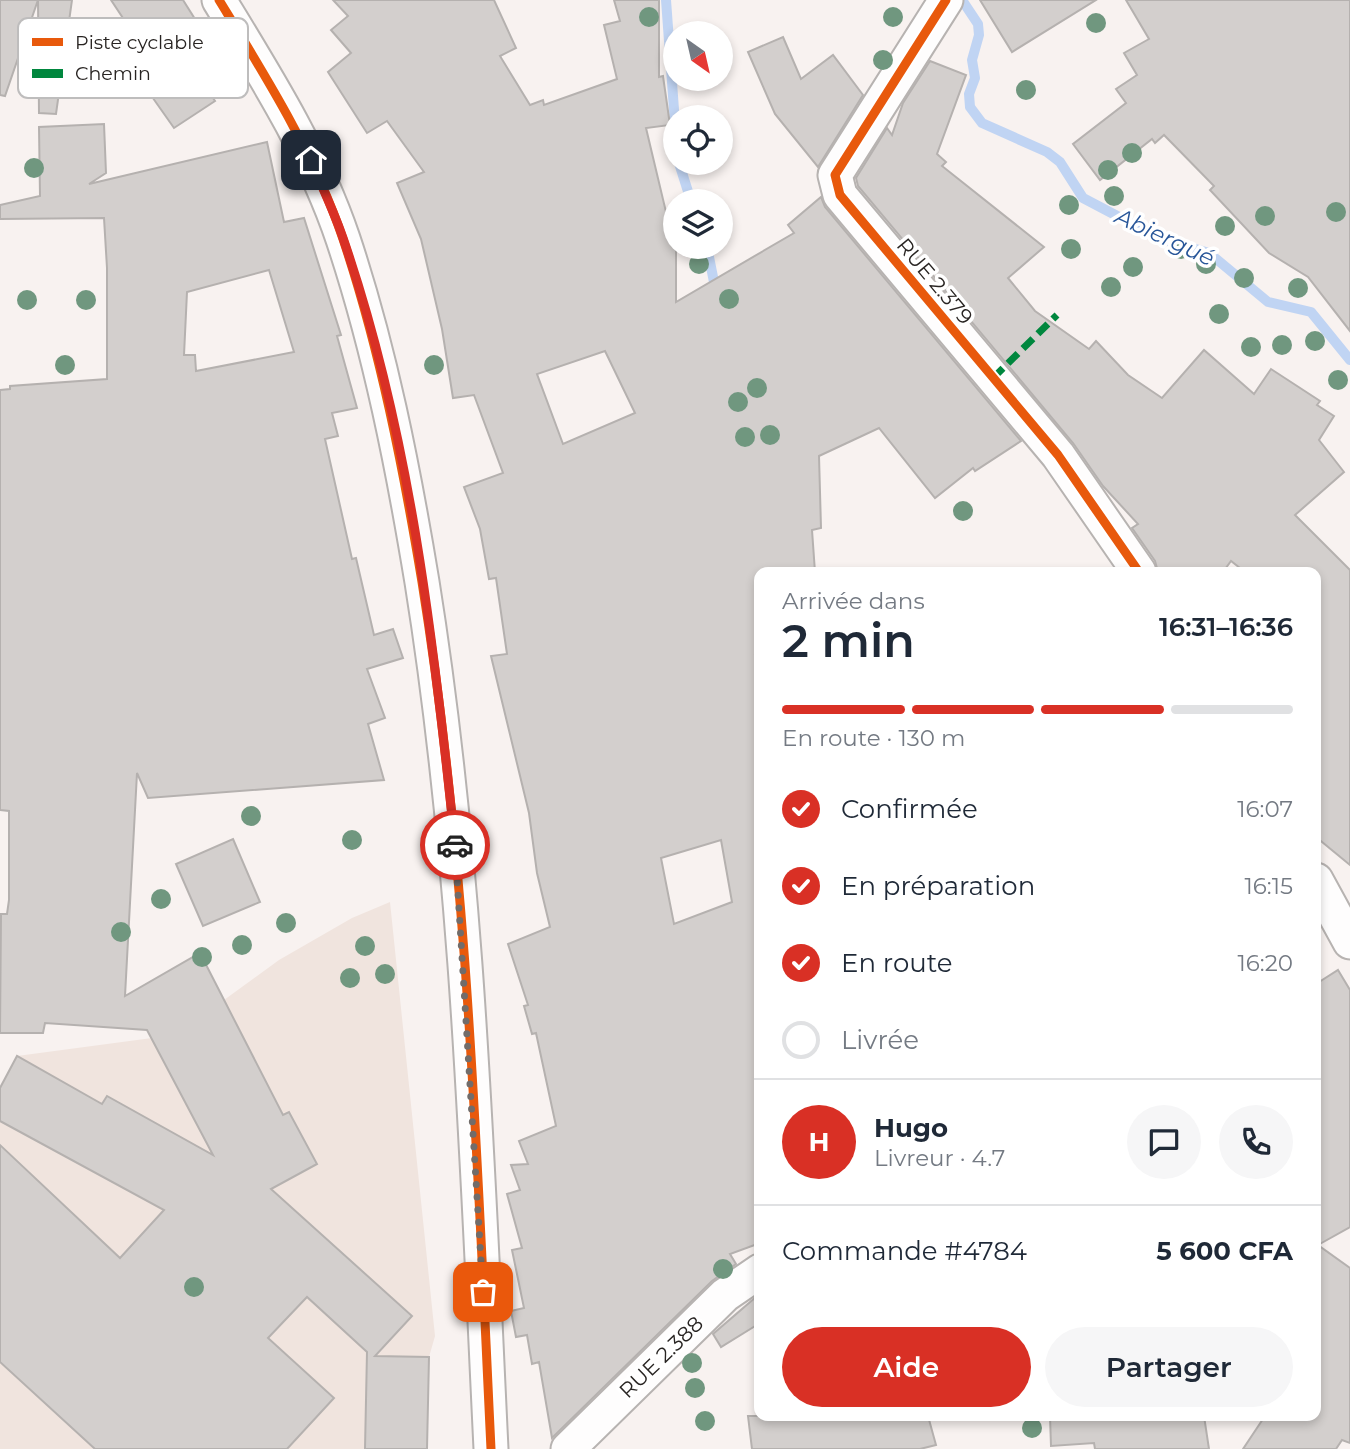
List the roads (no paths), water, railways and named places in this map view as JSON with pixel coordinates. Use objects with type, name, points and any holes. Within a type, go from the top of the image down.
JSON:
[{"type":"street","points":[[219,0],[230,18]]},
{"type":"street","name":"RUE 2.379","points":[[943,3],[835,175],[840,195],[1058,455],[1136,567]]},
{"type":"street","points":[[248,48],[300,134],[343,237],[377,354],[407,493],[439,689],[460,891],[491,1449]]},
{"type":"street","points":[[1321,889],[1350,942]]},
{"type":"street","name":"RUE 2.388","points":[[568,1449],[725,1295],[754,1275]]},
{"type":"waterway","points":[[666,0],[674,105]]},
{"type":"waterway","name":"Abiergué","points":[[962,0],[978,24],[979,35],[972,60],[975,78],[969,94],[970,107],[982,123],[1047,152],[1060,162],[1083,198],[1159,238],[1209,253],[1268,302],[1311,312],[1350,360]]},
{"type":"waterway","points":[[683,175],[687,189]]},
{"type":"waterway","points":[[709,259],[716,292]]}]
